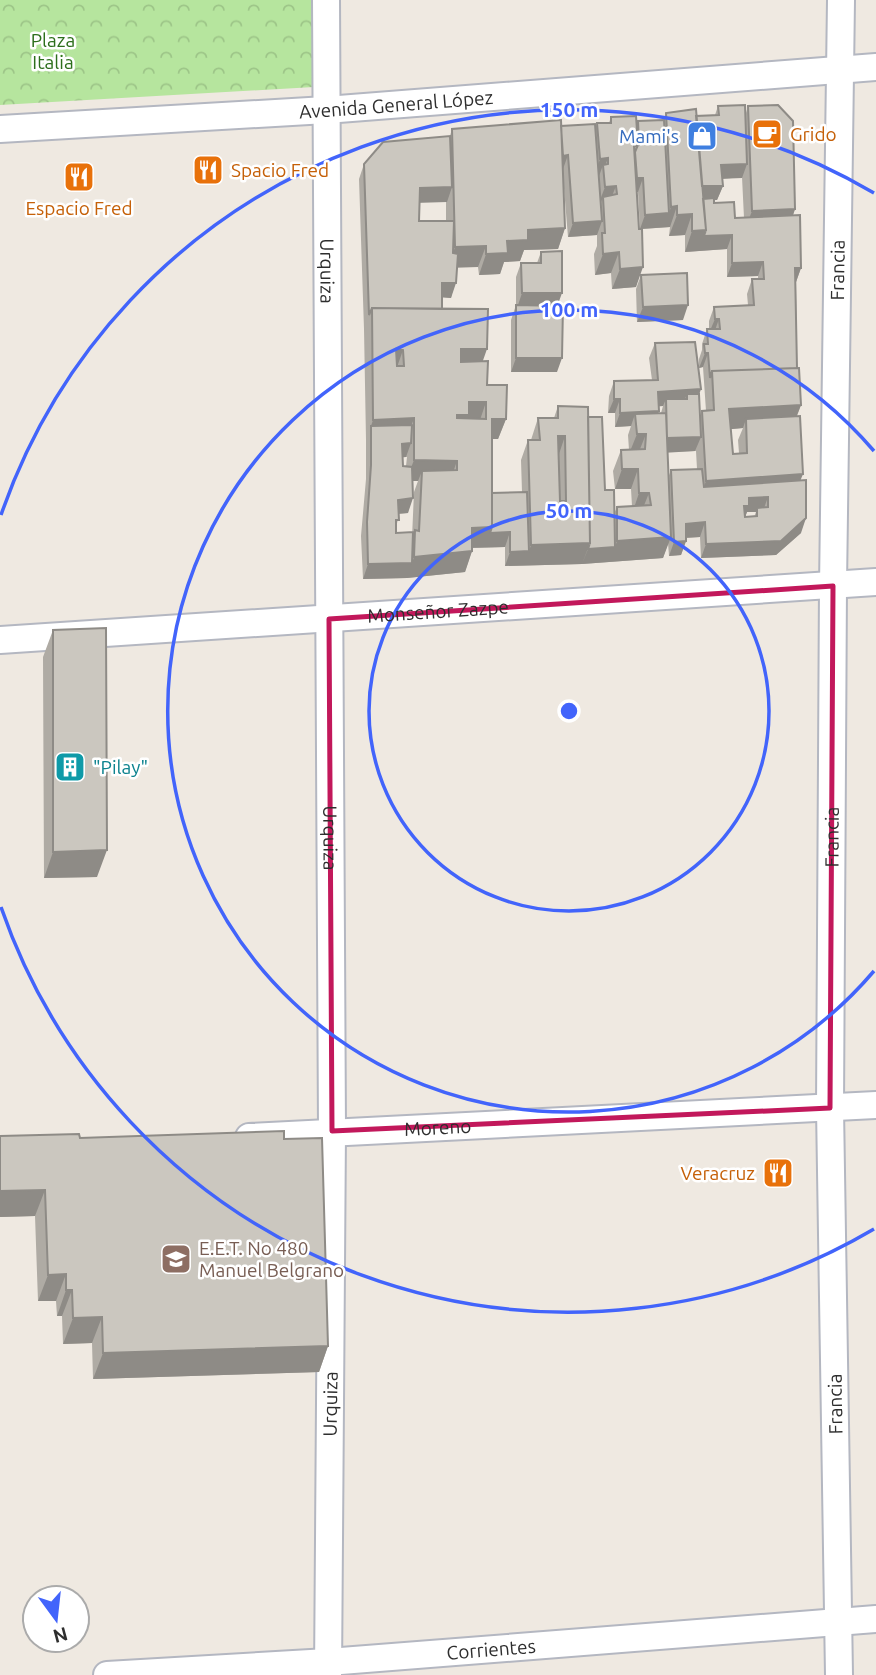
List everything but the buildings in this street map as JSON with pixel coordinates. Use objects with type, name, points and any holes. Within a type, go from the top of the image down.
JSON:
[{"type":"street","name":"Urquiza","points":[[326,0],[332,1131],[328,1669]]},
{"type":"street","name":"Francia","points":[[839,1675],[830,1108],[832,586],[841,0]]},
{"type":"street","name":"Avenida General López","points":[[0,129],[326,110],[876,66]]},
{"type":"street","name":"Monseñor Zazpe","points":[[0,640],[876,582]]},
{"type":"street","name":"Moreno","points":[[222,1139],[332,1131],[876,1105]]},
{"type":"street","name":"Corrientes","points":[[107,1675],[328,1669],[876,1619]]},
{"type":"highlighted area","points":[[833,586],[830,1108],[332,1131],[329,619]]},
{"type":"green space","name":"Plaza Italia","points":[[0,0],[314,0],[314,87],[0,105]]},
{"type":"place","name":"Grido","points":[[767,134]]},
{"type":"place","name":"Mami's","points":[[702,136]]},
{"type":"place","name":"Spacio Fred","points":[[208,170]]},
{"type":"place","name":"Espacio Fred","points":[[79,177]]},
{"type":"place","name":"\"Pilay\"","points":[[70,767]]},
{"type":"place","name":"Veracruz","points":[[778,1173]]},
{"type":"place","name":"E.E.T. No 480 Manuel Belgrano","points":[[176,1259]]}]
